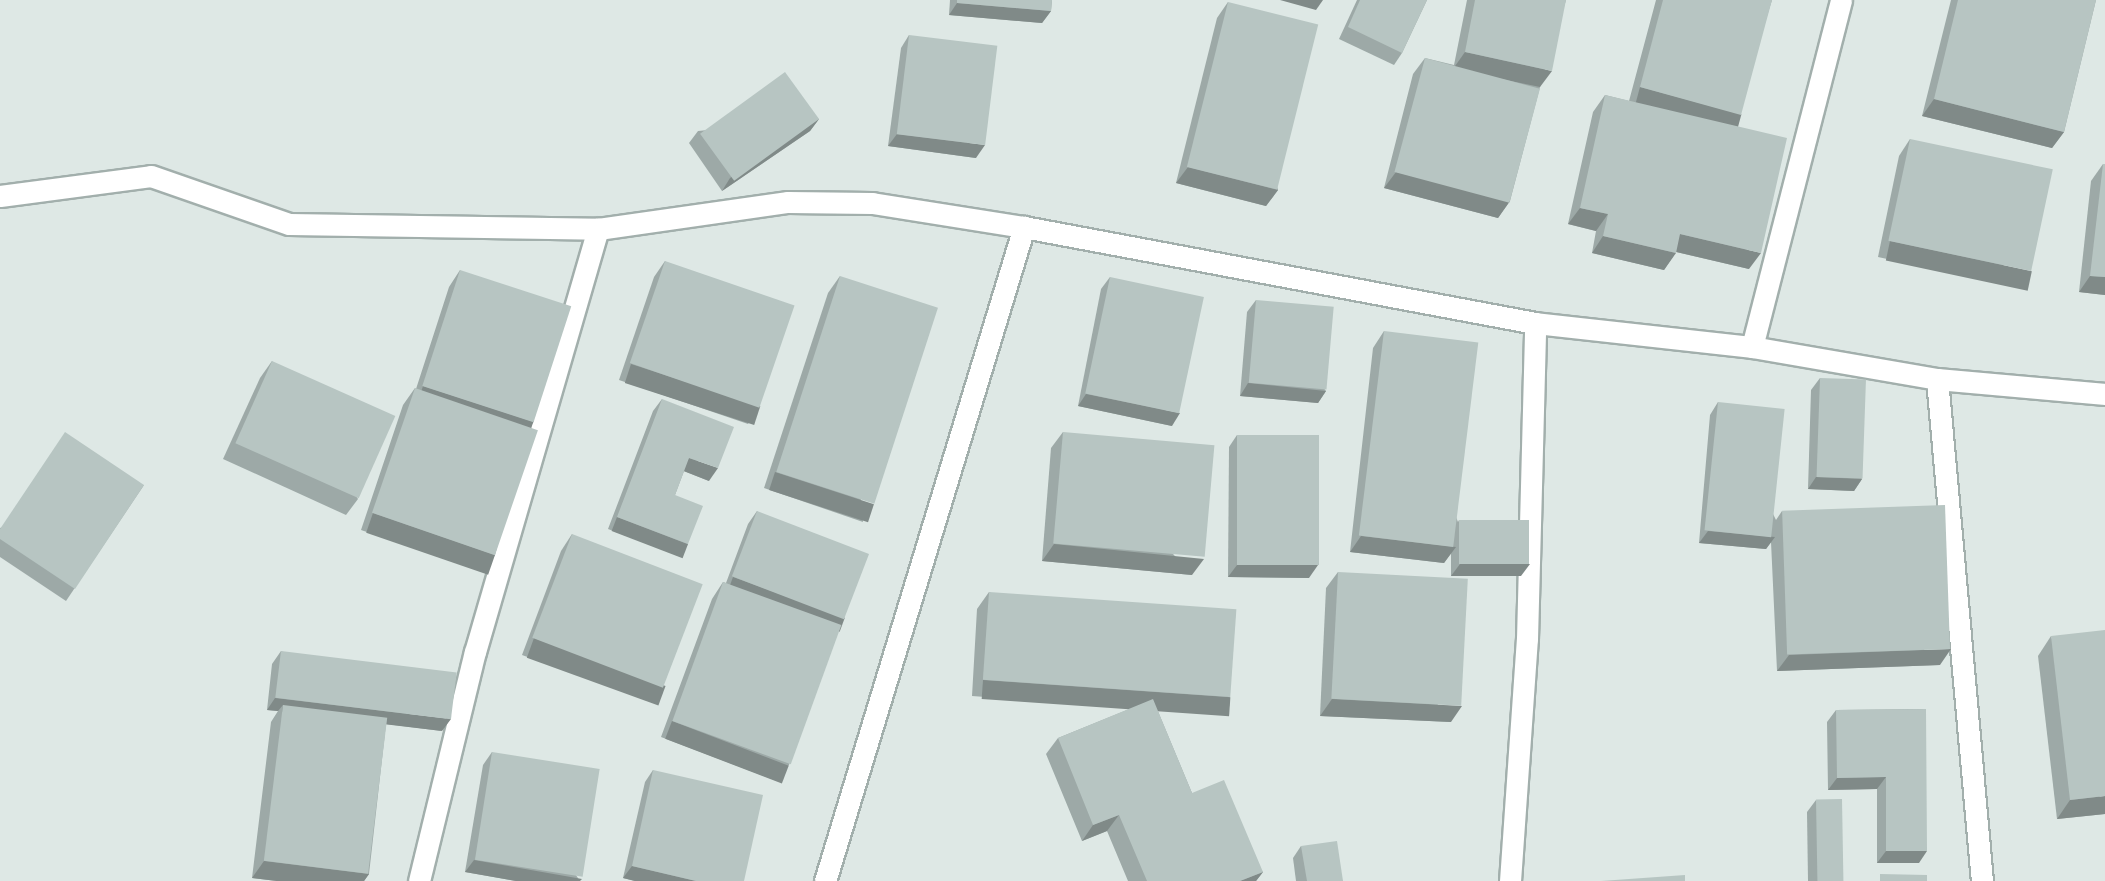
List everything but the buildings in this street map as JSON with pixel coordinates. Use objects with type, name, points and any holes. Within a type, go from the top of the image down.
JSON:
[{"type":"street","points":[[1752,347],[1841,0]]},
{"type":"street","points":[[0,196],[151,176],[289,224],[598,229],[788,202],[872,203],[1024,227],[1535,323],[1752,347],[1937,379],[2105,394]]},
{"type":"street","points":[[825,881],[1024,227]]},
{"type":"street","points":[[419,881],[475,652],[598,229]]},
{"type":"street","points":[[1510,881],[1527,639],[1535,323]]},
{"type":"street","points":[[1937,379],[1982,881]]}]
